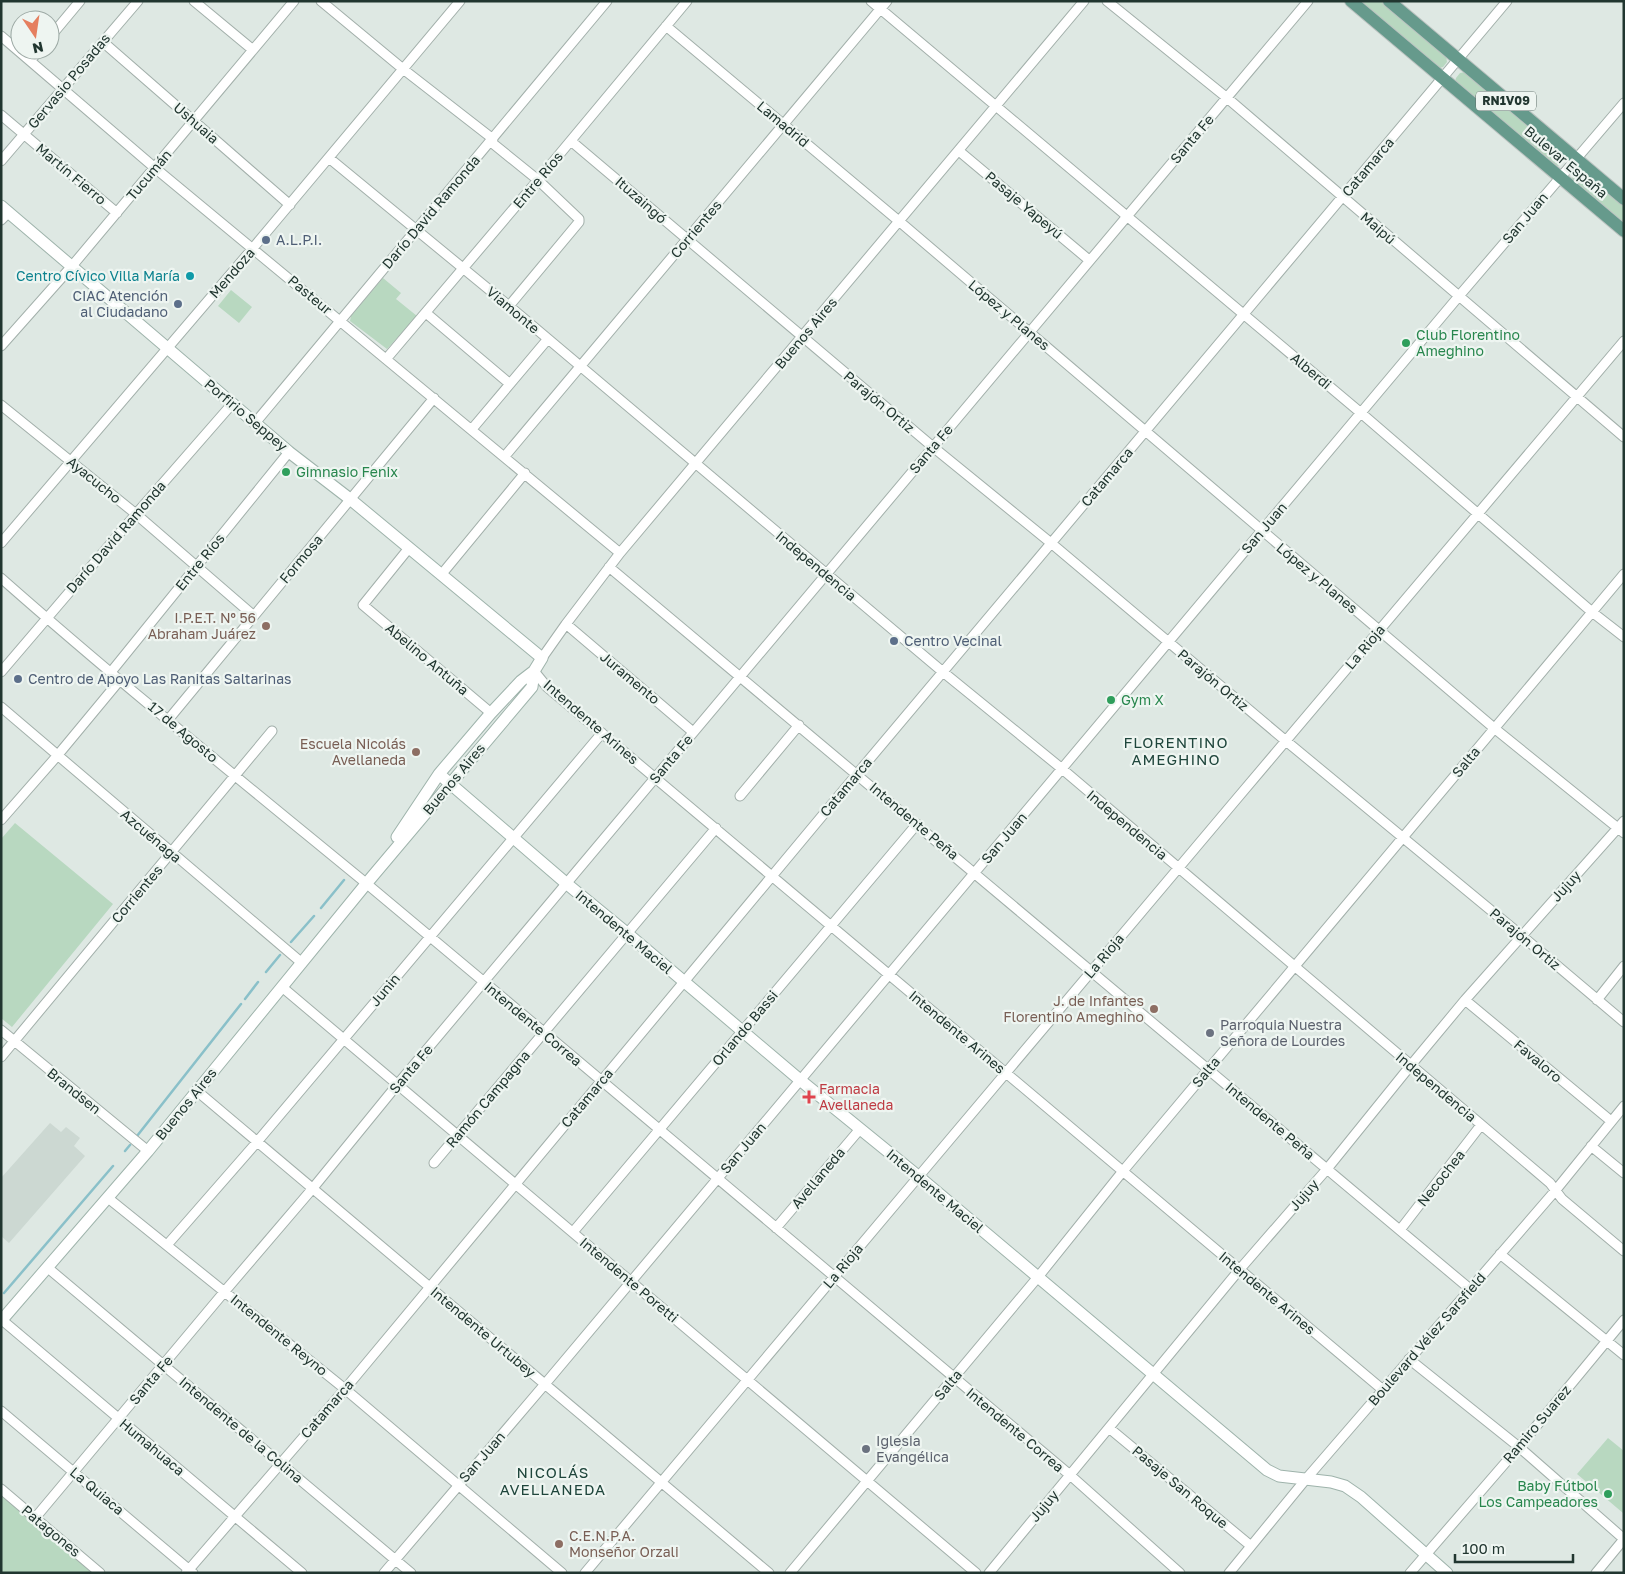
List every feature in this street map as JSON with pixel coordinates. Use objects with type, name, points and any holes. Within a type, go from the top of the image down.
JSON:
[{"type":"main road","name":"Bulevar España","points":[[1351,1],[1624,231]]},
{"type":"main road","name":"Bulevar España","points":[[1389,1],[1624,199]]},
{"type":"main road","name":"Porfirio Seppey","points":[[4,213],[72,266],[289,452],[350,499],[542,658]]},
{"type":"main road","name":"Buenos Aires","points":[[366,884],[439,774],[491,713],[521,681],[534,671],[542,658]]},
{"type":"main road","name":"Buenos Aires","points":[[2,1320],[148,1151],[366,884],[532,687],[534,671]]},
{"type":"main road","name":"Intendente Maciel","points":[[439,774],[800,1080],[918,1176],[1267,1470],[1279,1476],[1331,1482],[1345,1486],[1447,1573]]},
{"type":"street","points":[[60,25],[80,1]]},
{"type":"street","points":[[194,1],[253,50]]},
{"type":"street","name":"Tucumán","points":[[1,346],[72,266],[294,1]]},
{"type":"street","points":[[321,1],[492,140],[579,219],[579,222],[509,306]]},
{"type":"street","name":"Mendoza","points":[[1,543],[290,205],[460,1]]},
{"type":"street","name":"Darío David Ramonda","points":[[255,423],[607,1]]},
{"type":"street","name":"Entre Ríos","points":[[387,358],[687,1]]},
{"type":"street","name":"Alberdi","points":[[871,1],[1244,314],[1592,612],[1624,637]]},
{"type":"street","name":"Corrientes","points":[[505,456],[887,1]]},
{"type":"street","name":"Buenos Aires","points":[[542,658],[620,553],[1084,1]]},
{"type":"street","name":"Maipú","points":[[1107,1],[1226,97],[1624,437]]},
{"type":"street","name":"Santa Fe","points":[[35,1518],[1308,1]]},
{"type":"street","name":"Catamarca","points":[[189,1572],[345,1389],[942,672],[1507,1]]},
{"type":"street","name":"Gervasio Posadas","points":[[1,161],[136,2]]},
{"type":"street","name":"Lamadrid","points":[[666,26],[900,222]]},
{"type":"street","name":"Ushuaia","points":[[103,42],[290,205]]},
{"type":"street","name":"Pasteur","points":[[31,60],[155,168],[387,358],[620,553]]},
{"type":"street","name":"San Juan","points":[[384,1573],[545,1384],[1458,296],[1624,103]]},
{"type":"street","name":"Martín Fierro","points":[[1,115],[117,213]]},
{"type":"street","name":"Ituzaingó","points":[[571,141],[802,337]]},
{"type":"street","name":"Pasaje Yapeyú","points":[[959,151],[1089,260]]},
{"type":"street","name":"Viamonte","points":[[329,158],[509,306],[695,464]]},
{"type":"street","name":"López y Planes","points":[[900,222],[1494,728],[1622,828]]},
{"type":"street","points":[[426,313],[510,384]]},
{"type":"street","name":"Parajón Ortiz","points":[[802,337],[1624,1022]]},
{"type":"street","points":[[472,429],[547,340]]},
{"type":"street","name":"La Rioja","points":[[585,1573],[749,1381],[918,1176],[1624,341]]},
{"type":"street","name":"Formosa","points":[[168,720],[434,398]]},
{"type":"street","name":"Darío David Ramonda","points":[[1,672],[232,404]]},
{"type":"street","name":"Ayacucho","points":[[1,405],[136,514],[254,616]]},
{"type":"street","name":"Entre Ríos","points":[[111,672],[289,452]]},
{"type":"street","name":"Independencia","points":[[695,464],[942,672],[1061,768],[1550,1183],[1562,1199],[1624,1252]]},
{"type":"street","points":[[441,575],[525,473]]},
{"type":"street","name":"Abelino Antuña","points":[[409,548],[363,605],[491,713]]},
{"type":"street","name":"Intendente Peña","points":[[609,567],[1470,1289]]},
{"type":"street","name":"Salta","points":[[790,1573],[1038,1278],[1123,1171],[1208,1069],[1624,574]]},
{"type":"street","name":"17 de Agosto","points":[[1,578],[46,618],[366,884]]},
{"type":"street","name":"Juramento","points":[[566,624],[694,732]]},
{"type":"street","name":"Intendente Arines","points":[[534,671],[547,687],[1383,1390]]},
{"type":"street","points":[[2,819],[120,680]]},
{"type":"street","name":"Azcuénaga","points":[[1,707],[302,963]]},
{"type":"street","points":[[740,796],[800,726]]},
{"type":"street","name":"Corrientes","points":[[1,1058],[272,731]]},
{"type":"street","name":"Junin","points":[[167,1245],[257,1142],[602,733]]},
{"type":"street","name":"Orlando Bassi","points":[[573,1232],[917,824]]},
{"type":"street","name":"Ramón Campagna","points":[[434,1163],[716,828]]},
{"type":"street","name":"Jujuy","points":[[989,1573],[1240,1269],[1327,1169],[1466,1000],[1522,936],[1622,828]]},
{"type":"street","name":"Intendente Correa","points":[[366,884],[1070,1476],[1180,1573]]},
{"type":"street","points":[[1597,1000],[1624,966]]},
{"type":"street","name":"Intendente Poretti","points":[[282,987],[976,1573]]},
{"type":"street","name":"Favaloro","points":[[1466,1000],[1611,1121]]},
{"type":"street","name":"Brandsen","points":[[1,1030],[148,1151]]},
{"type":"street","name":"Intendente Urtubey","points":[[197,1091],[769,1573]]},
{"type":"street","name":"Boulevard Vélez Sarsfield","points":[[1229,1573],[1306,1479],[1555,1191],[1624,1106]]},
{"type":"street","name":"Necochea","points":[[1400,1230],[1481,1125]]},
{"type":"street","name":"Avellaneda","points":[[776,1228],[860,1129]]},
{"type":"street","points":[[1591,1146],[1624,1173]]},
{"type":"street","name":"Intendente Reyno","points":[[108,1198],[345,1389],[562,1573]]},
{"type":"street","points":[[1500,1254],[1624,1355]]},
{"type":"street","name":"Intendente de la Colina","points":[[48,1268],[411,1573]]},
{"type":"street","name":"Humahuaca","points":[[2,1320],[302,1573]]},
{"type":"street","name":"Ramiro Suarez","points":[[1410,1573],[1519,1447],[1624,1320]]},
{"type":"street","points":[[1409,1360],[1519,1447],[1624,1539],[1596,1573]]},
{"type":"street","name":"La Quiaca","points":[[1,1411],[74,1471],[189,1572]]},
{"type":"street","name":"Pasaje San Roque","points":[[1109,1428],[1251,1546]]},
{"type":"street","name":"Patagones","points":[[1,1489],[100,1573]]},
{"type":"shaded area","points":[[50,1123],[61,1132],[66,1127],[80,1138],[74,1146],[85,1156],[9,1243],[1,1236],[1,1178]]},
{"type":"green space","points":[[1359,1],[1381,1],[1446,56],[1447,62],[1443,67],[1439,68]]},
{"type":"green space","points":[[1465,72],[1564,155],[1565,159],[1561,165],[1557,166],[1455,82],[1460,73]]},
{"type":"green space","points":[[1582,171],[1624,206],[1624,224],[1572,180],[1575,173]]},
{"type":"green space","points":[[383,278],[401,293],[396,299],[417,316],[387,349],[350,321],[351,316]]},
{"type":"green space","points":[[231,290],[252,307],[239,323],[218,306]]},
{"type":"green space","points":[[15,823],[113,904],[12,1027],[1,1018],[1,839]]},
{"type":"green space","points":[[1608,1438],[1624,1451],[1623,1513],[1577,1474]]},
{"type":"green space","points":[[1,1495],[93,1573],[1,1573]]},
{"type":"waterway","points":[[321,908],[344,880]]},
{"type":"waterway","points":[[291,942],[314,916]]},
{"type":"waterway","points":[[266,972],[280,955]]},
{"type":"waterway","points":[[245,999],[258,982]]},
{"type":"waterway","points":[[137,1136],[241,1004]]},
{"type":"waterway","points":[[125,1151],[130,1145]]},
{"type":"waterway","points":[[4,1293],[113,1166]]},
{"type":"place","name":"A.L.P.I.","points":[[266,240]]},
{"type":"place","name":"Centro Cívico Villa María","points":[[190,276]]},
{"type":"place","name":"CIAC Atención al Ciudadano","points":[[178,304]]},
{"type":"place","name":"Club Florentino Ameghino","points":[[1406,343]]},
{"type":"place","name":"Gimnasio Fenix","points":[[286,472]]},
{"type":"place","name":"I.P.E.T. Nº 56 Abraham Juárez","points":[[266,626]]},
{"type":"place","name":"Centro Vecinal","points":[[894,641]]},
{"type":"place","name":"Centro de Apoyo Las Ranitas Saltarinas","points":[[18,679]]},
{"type":"place","name":"Gym X","points":[[1111,700]]},
{"type":"place","name":"Escuela Nicolás Avellaneda","points":[[416,752]]},
{"type":"place","name":"J. de Infantes Florentino Ameghino","points":[[1154,1009]]},
{"type":"place","name":"Parroquia Nuestra Señora de Lourdes","points":[[1210,1033]]},
{"type":"place","name":"Farmacia Avellaneda","points":[[809,1097]]},
{"type":"place","name":"Iglesia Evangélica","points":[[866,1449]]},
{"type":"place","name":"Baby Fútbol Los Campeadores","points":[[1608,1494]]},
{"type":"place","name":"C.E.N.P.A. Monseñor Orzali","points":[[559,1544]]},
{"type":"district","name":"FLORENTINO AMEGHINO","points":[[1176,752]]},
{"type":"district","name":"NICOLÁS AVELLANEDA","points":[[553,1482]]}]
